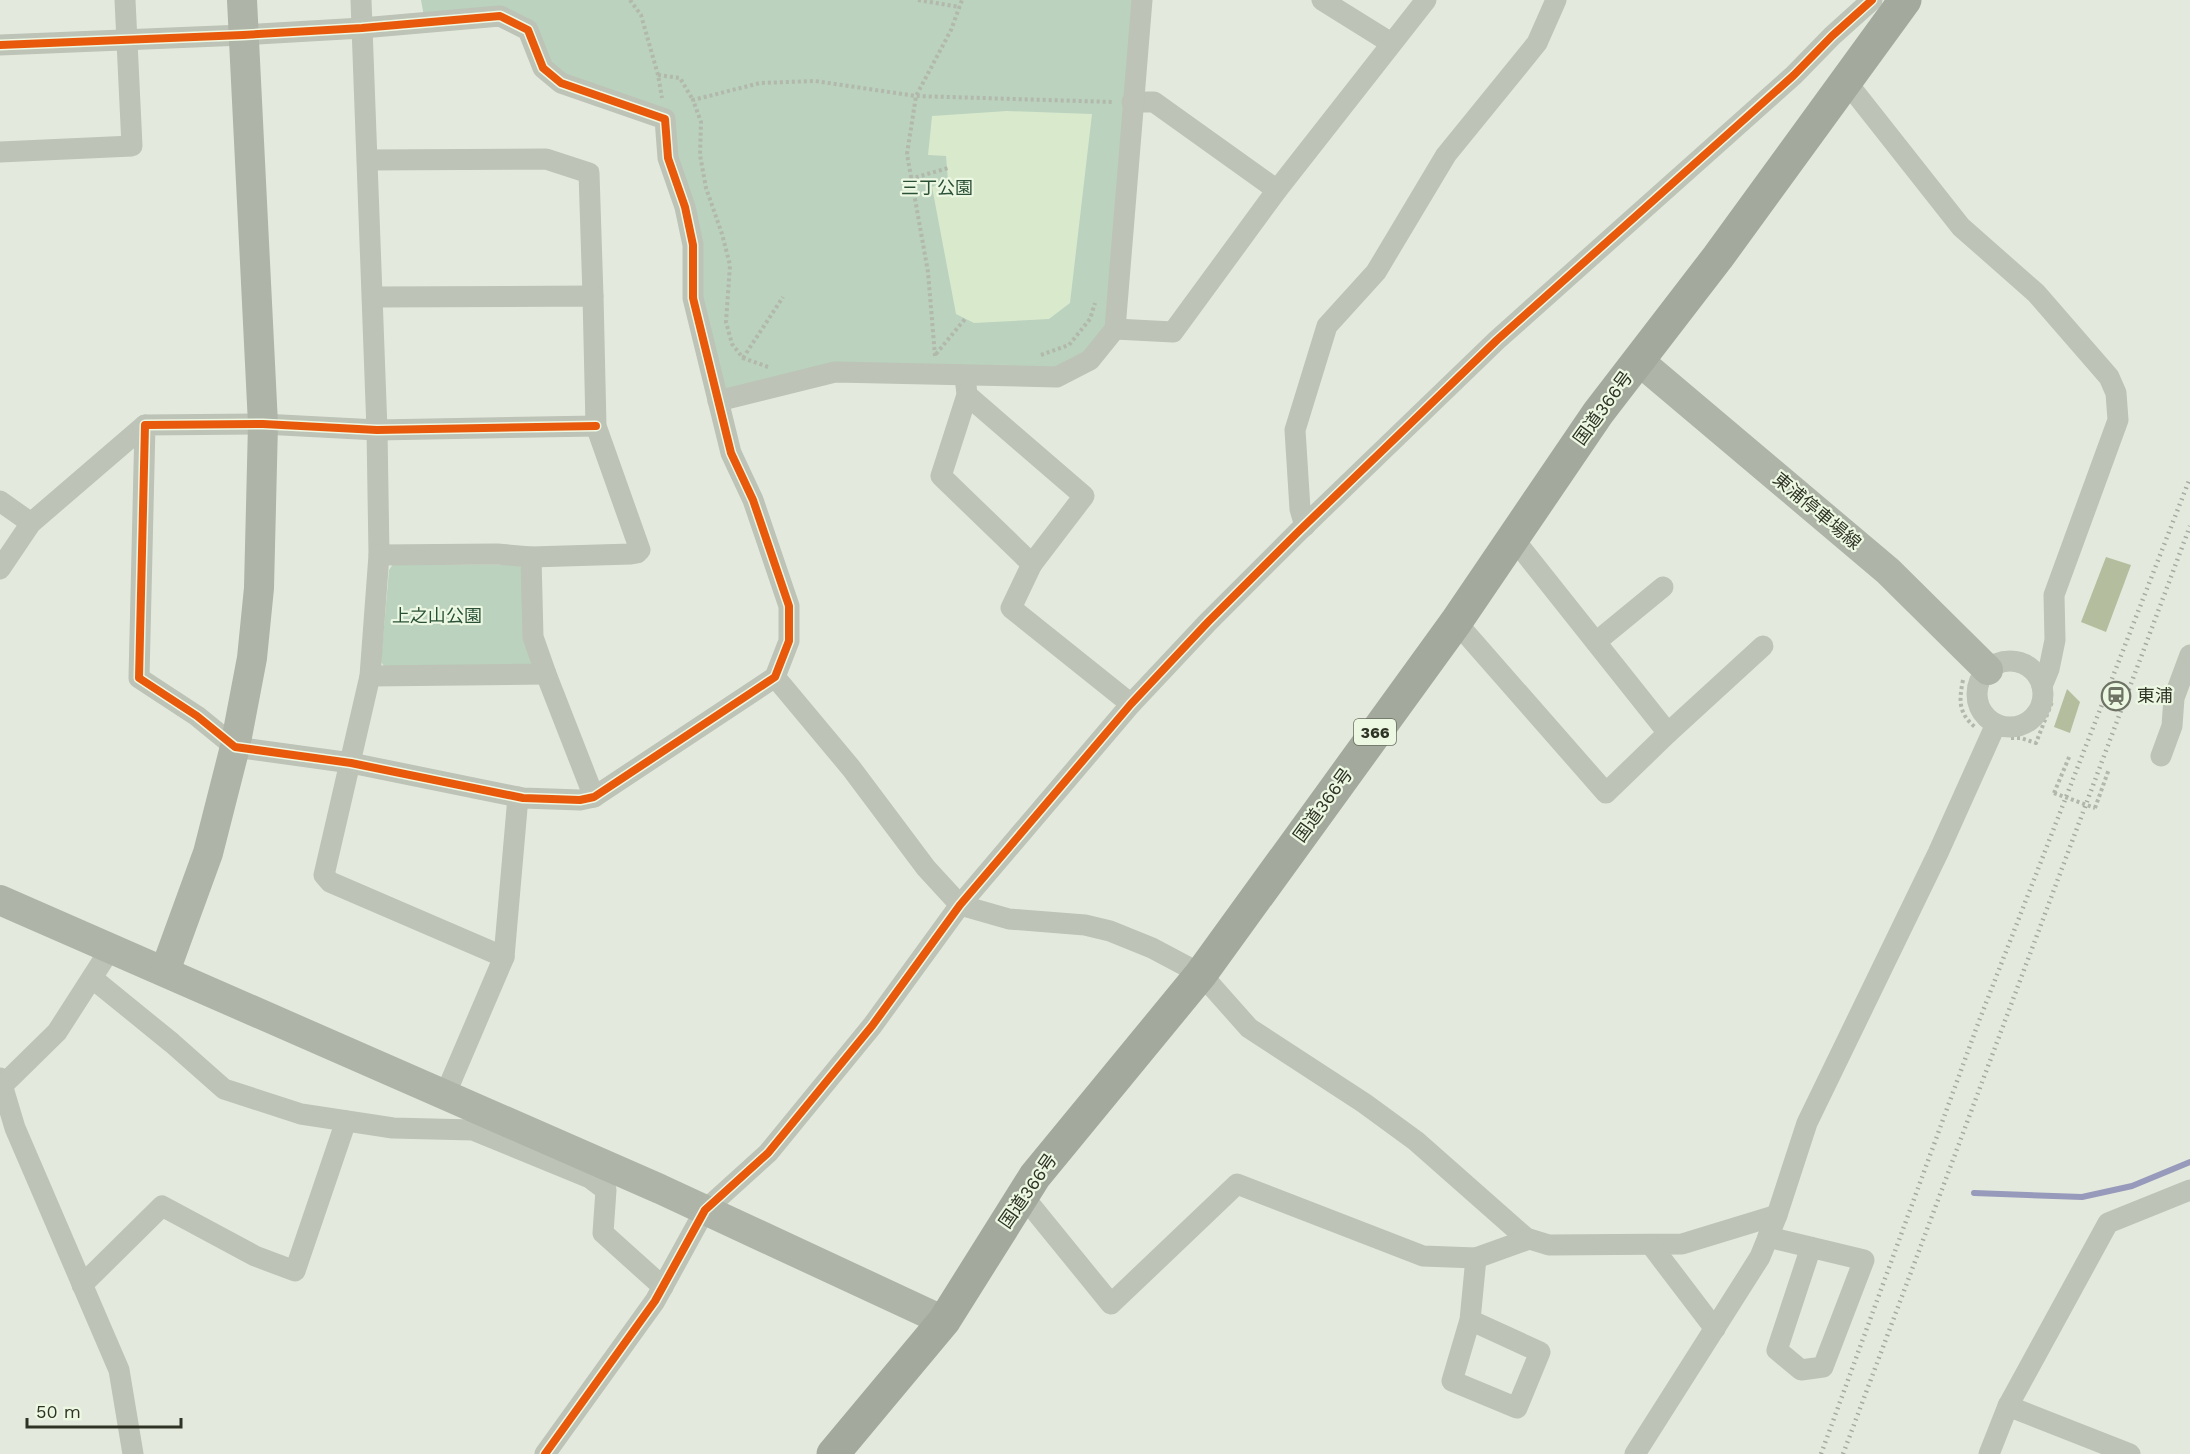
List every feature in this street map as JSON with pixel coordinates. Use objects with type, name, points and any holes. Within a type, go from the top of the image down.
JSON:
[{"type":"highway","name":"国道366号","points":[[833,1454],[944,1321],[1035,1176],[1201,974],[1456,622],[1598,413],[1718,257],[1905,0]]},
{"type":"street","points":[[0,152],[132,146],[125,0]]},
{"type":"street","points":[[165,971],[208,853],[236,747],[252,658],[259,588],[263,424],[242,0]]},
{"type":"street","points":[[361,0],[373,297],[379,555],[370,676],[324,875],[330,882],[504,957]]},
{"type":"street","points":[[966,386],[1058,377],[1090,360],[1115,329],[1123,102],[1142,0]]},
{"type":"street","points":[[1322,0],[1391,43]]},
{"type":"street","points":[[1115,329],[1173,332],[1277,190],[1426,0]]},
{"type":"street","points":[[1305,526],[1300,509],[1295,430],[1327,326],[1376,272],[1446,156],[1537,43],[1556,0]]},
{"type":"street","points":[[545,1454],[656,1301],[705,1210],[768,1153],[873,1026],[960,905],[1131,704],[1208,622],[1497,340],[1794,75],[1872,0]]},
{"type":"street","points":[[0,45],[243,35],[500,16],[528,30],[543,68],[561,83],[665,119],[668,158],[685,207],[693,245],[693,298],[731,453],[753,500],[789,606],[789,641],[775,676],[594,797],[580,800],[518,797],[351,763],[236,747],[197,716],[139,678],[145,425]]},
{"type":"street","points":[[1640,1452],[1760,1257],[1777,1215],[1807,1124],[1994,732],[2005,727],[2017,727],[2036,716],[2043,697],[2049,689],[2049,669],[2054,648],[2054,595],[2118,420],[2116,393],[2109,377],[2036,293],[1961,227],[1845,80]]},
{"type":"street","points":[[1123,102],[1154,102],[1277,190]]},
{"type":"street","points":[[368,160],[546,159],[589,173],[596,426],[640,550],[631,554],[531,557],[497,554],[379,555]]},
{"type":"street","points":[[373,297],[593,296]]},
{"type":"street","name":"東浦停車場線","points":[[1638,360],[1888,571],[1988,670]]},
{"type":"street","points":[[718,401],[835,372],[935,365],[966,386],[1084,496],[1032,564],[1011,608],[1131,704]]},
{"type":"street","points":[[966,386],[941,476],[1032,564]]},
{"type":"street","points":[[0,569],[30,523],[145,425],[263,424],[377,430],[596,426]]},
{"type":"street","points":[[0,501],[30,523]]},
{"type":"street","points":[[1513,538],[1668,733]]},
{"type":"street","points":[[531,557],[533,637],[594,797]]},
{"type":"street","points":[[1596,642],[1663,587]]},
{"type":"street","points":[[1456,622],[1606,793],[1763,646]]},
{"type":"street","points":[[2161,756],[2172,726],[2174,698],[2190,655]]},
{"type":"street","points":[[1994,732],[1979,706],[1977,695],[1978,684],[1988,670],[2001,663],[2012,661],[2022,664],[2031,669],[2049,689]]},
{"type":"street","points":[[370,676],[546,674]]},
{"type":"street","points":[[775,676],[851,768],[926,868],[960,905],[1009,919],[1085,925],[1110,931],[1152,948],[1201,974],[1249,1028],[1364,1103],[1416,1141],[1529,1239],[1550,1245],[1682,1244],[1777,1215]]},
{"type":"street","points":[[445,1095],[504,957],[518,797]]},
{"type":"street","points":[[0,900],[705,1210],[944,1321]]},
{"type":"street","points":[[111,948],[57,1032],[1,1082],[15,1128],[119,1370],[133,1454]]},
{"type":"street","points":[[92,978],[224,1089],[301,1114],[393,1128],[473,1130],[590,1178],[606,1190],[603,1233],[663,1287]]},
{"type":"street","points":[[82,1285],[162,1206],[255,1256],[295,1271],[346,1121]]},
{"type":"street","points":[[1023,1196],[1111,1304],[1237,1184],[1423,1256],[1476,1258],[1529,1239]]},
{"type":"street","points":[[1989,1454],[2008,1406],[2108,1223],[2190,1190]]},
{"type":"street","points":[[1768,1237],[1811,1247],[1864,1260],[1823,1367],[1801,1370],[1778,1350],[1811,1247]]},
{"type":"street","points":[[1652,1245],[1715,1329]]},
{"type":"street","points":[[1470,1320],[1540,1352],[1517,1408],[1452,1381],[1470,1320],[1476,1258]]},
{"type":"street","points":[[2008,1406],[2130,1454]]},
{"type":"path","points":[[630,0],[641,15],[658,75],[665,119]]},
{"type":"path","points":[[918,0],[960,7]]},
{"type":"path","points":[[935,365],[928,272],[906,154],[916,96],[951,30],[962,0]]},
{"type":"path","points":[[658,75],[680,78],[694,100],[701,122],[700,156],[706,188],[730,265],[726,322],[732,344],[743,358],[768,368],[780,365]]},
{"type":"path","points":[[694,100],[760,83],[815,81],[916,96],[1123,102]]},
{"type":"path","points":[[1113,113],[1123,102]]},
{"type":"path","points":[[910,179],[948,168]]},
{"type":"path","points":[[743,358],[783,297]]},
{"type":"path","points":[[1040,356],[1069,345],[1089,319],[1095,302]]},
{"type":"path","points":[[935,365],[965,319]]},
{"type":"path","points":[[925,355],[935,365]]},
{"type":"path","points":[[935,365],[947,355]]},
{"type":"path","points":[[1962,644],[1964,675],[1960,707],[1967,720],[1994,732],[2036,743],[2049,689]]},
{"type":"path","points":[[2070,755],[2054,793],[2095,808],[2109,769]]},
{"type":"green space","name":"三丁公園","points":[[421,0],[1142,0],[1115,329],[1057,377],[835,372],[718,401],[665,119],[561,83],[528,30],[500,16],[425,22]]},
{"type":"green space","name":"上之山公園","points":[[393,564],[519,565],[525,572],[534,662],[527,666],[386,669],[381,662],[389,570]]},
{"type":"shaded area","points":[[1007,111],[1092,114],[1070,303],[1049,319],[974,323],[956,314],[932,187],[948,180],[946,156],[928,155],[932,116]]},
{"type":"building","points":[[2106,557],[2131,565],[2106,632],[2081,622]]},
{"type":"building","name":"東浦","points":[[2067,689],[2080,702],[2070,733],[2054,727]]},
{"type":"waterway","points":[[1974,1193],[2082,1197],[2132,1186],[2190,1162]]},
{"type":"railway","points":[[1821,1454],[1979,1021],[2190,478]]},
{"type":"railway","points":[[1843,1454],[2190,526]]},
{"type":"cycle path","points":[[545,1454],[655,1301],[705,1210],[768,1153],[872,1026],[960,905],[1131,704],[1208,622],[1298,532],[1497,340],[1794,75],[1872,0]]},
{"type":"cycle path","points":[[0,45],[243,35],[500,16],[528,30],[543,68],[561,83],[665,119],[668,158],[685,207],[693,245],[693,298],[731,453],[753,500],[789,606],[789,641],[775,677],[594,797],[580,800],[523,798],[351,763],[235,747],[197,716],[139,678],[145,425],[263,424],[377,430],[596,426]]},
{"type":"place","name":"東浦","points":[[2116,696]]}]
